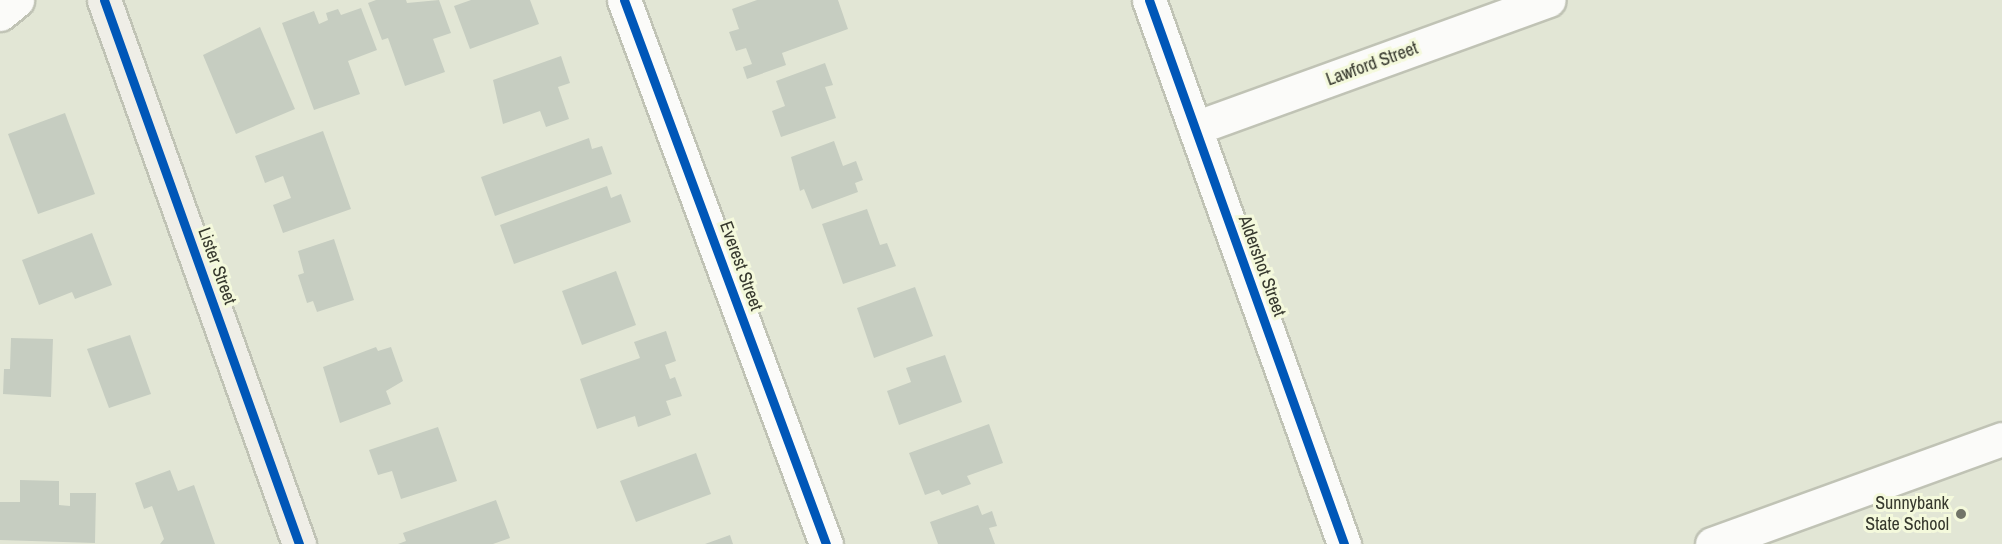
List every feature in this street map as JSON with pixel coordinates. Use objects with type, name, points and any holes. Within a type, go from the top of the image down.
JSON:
[{"type":"street","points":[[0,14],[17,0]]},
{"type":"street","name":"Lister Street","points":[[104,0],[299,544]]},
{"type":"street","name":"Everest Street","points":[[624,0],[826,544]]},
{"type":"street","name":"Aldershot Street","points":[[1149,0],[1344,544]]},
{"type":"street","name":"Lawford Street","points":[[1195,128],[1549,0]]},
{"type":"street","points":[[1712,544],[2002,439]]},
{"type":"building","points":[[376,0],[406,0],[407,3],[439,0],[451,33],[433,39],[445,72],[405,86],[388,38],[382,40],[368,3]]},
{"type":"building","points":[[471,0],[530,0],[539,24],[470,49],[454,6]]},
{"type":"building","points":[[757,0],[838,0],[848,29],[782,53],[786,65],[747,79],[743,67],[752,64],[746,48],[736,51],[729,32],[739,29],[732,9]]},
{"type":"building","points":[[361,8],[377,50],[348,61],[360,94],[314,110],[282,23],[314,11],[319,24],[328,20],[326,13],[338,9],[341,15]]},
{"type":"building","points":[[260,27],[295,109],[236,134],[203,55]]},
{"type":"building","points":[[561,56],[570,83],[558,87],[569,119],[546,127],[540,111],[503,124],[493,80]]},
{"type":"building","points":[[825,63],[833,85],[825,87],[836,118],[781,137],[772,111],[785,106],[776,81]]},
{"type":"building","points":[[65,113],[95,194],[38,214],[8,134]]},
{"type":"building","points":[[323,131],[351,209],[283,233],[273,205],[291,198],[283,176],[265,183],[255,156]]},
{"type":"building","points":[[589,138],[592,149],[602,146],[612,174],[495,216],[481,177]]},
{"type":"building","points":[[834,141],[843,166],[856,161],[863,180],[855,183],[858,192],[812,209],[804,189],[800,191],[791,157]]},
{"type":"building","points":[[607,186],[611,198],[621,194],[631,222],[514,264],[500,225]]},
{"type":"building","points":[[867,209],[880,245],[887,243],[896,266],[843,284],[822,224]]},
{"type":"building","points":[[92,233],[112,285],[75,299],[72,292],[39,305],[22,260]]},
{"type":"building","points":[[334,239],[354,300],[317,312],[313,301],[307,303],[298,275],[304,273],[298,251]]},
{"type":"building","points":[[616,271],[636,325],[582,345],[562,291]]},
{"type":"building","points":[[915,287],[933,336],[874,358],[857,308]]},
{"type":"building","points":[[666,331],[676,361],[665,365],[670,379],[675,377],[682,396],[666,401],[671,415],[638,427],[635,416],[597,429],[580,379],[640,358],[634,342]]},
{"type":"building","points":[[130,335],[151,394],[109,408],[87,349]]},
{"type":"building","points":[[11,338],[53,339],[51,397],[3,394],[4,369],[10,369]]},
{"type":"building","points":[[376,347],[378,351],[391,347],[403,381],[386,391],[391,404],[340,423],[323,367]]},
{"type":"building","points":[[945,355],[962,402],[899,425],[887,391],[911,382],[906,368]]},
{"type":"building","points":[[989,424],[1003,463],[967,476],[971,484],[942,495],[939,490],[925,495],[909,453]]},
{"type":"building","points":[[438,427],[457,481],[401,499],[392,471],[378,475],[369,450]]},
{"type":"building","points":[[696,453],[711,494],[636,522],[620,481]]},
{"type":"building","points":[[170,470],[178,491],[194,485],[215,544],[160,544],[164,539],[152,506],[144,509],[135,483]]},
{"type":"building","points":[[20,480],[59,481],[59,505],[70,506],[70,493],[96,493],[95,543],[0,540],[0,502],[20,502]]},
{"type":"building","points":[[496,500],[510,538],[493,544],[398,544],[406,541],[403,533]]},
{"type":"building","points":[[978,505],[982,515],[992,511],[997,526],[989,528],[995,544],[938,544],[930,522]]},
{"type":"building","points":[[730,535],[733,544],[705,544]]},
{"type":"cycle path","points":[[104,0],[299,544]]},
{"type":"cycle path","points":[[624,0],[826,544]]},
{"type":"cycle path","points":[[1149,0],[1344,544]]},
{"type":"place","name":"Sunnybank State School","points":[[1961,514]]}]
